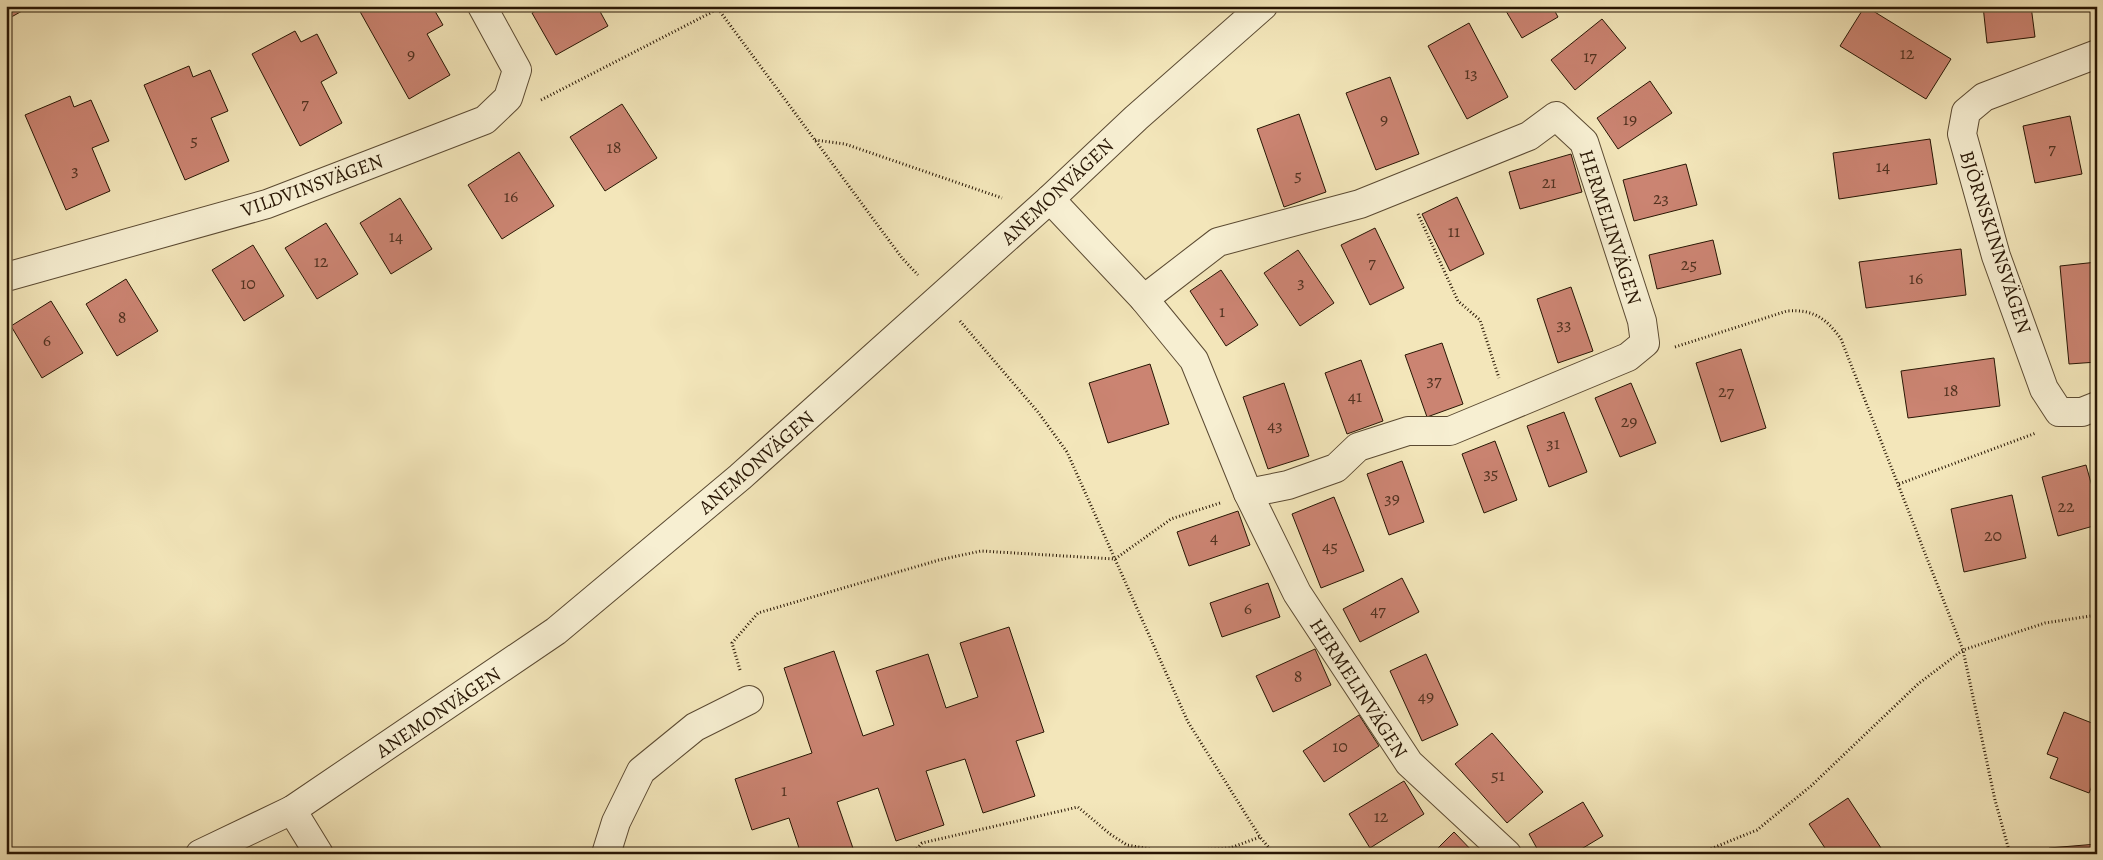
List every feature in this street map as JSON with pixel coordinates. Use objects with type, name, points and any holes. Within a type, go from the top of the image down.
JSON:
[{"type":"street","name":"VILDVINSVÄGEN","points":[[6,276],[267,204],[485,120],[508,98],[517,70],[482,6]]},
{"type":"street","name":"ANEMONVÄGEN","points":[[200,854],[292,810],[556,631],[740,477],[1050,198],[1136,118],[1263,6]]},
{"type":"street","name":"BJÖRNSKINNSVÄGEN","points":[[2060,412],[2044,388],[1996,256],[1962,134],[1966,112],[1984,97],[2097,54]]},
{"type":"street","name":"HERMELINVÄGEN","points":[[1144,299],[1218,242],[1360,204],[1529,136],[1556,116],[1584,142],[1642,321],[1645,343]]},
{"type":"street","name":"HERMELINVÄGEN","points":[[1050,198],[1144,299],[1194,360],[1248,493],[1297,593],[1409,763],[1508,854]]},
{"type":"street","points":[[1248,493],[1288,485],[1336,468],[1358,446],[1408,431],[1450,431],[1628,357],[1645,343]]},
{"type":"street","points":[[2060,412],[2082,412],[2097,406]]},
{"type":"street","points":[[606,854],[616,822],[641,771],[695,727],[749,700]]},
{"type":"street","points":[[292,810],[320,854]]},
{"type":"path","points":[[508,98],[536,103],[717,7],[902,258],[920,277]]},
{"type":"path","points":[[815,140],[845,144],[1005,199]]},
{"type":"path","points":[[1406,186],[1458,301],[1480,320],[1507,408]]},
{"type":"path","points":[[1645,343],[1670,349],[1787,311],[1803,310],[1814,314],[1834,330],[1840,339],[1899,484],[1963,650],[1995,800],[2010,854]]},
{"type":"path","points":[[956,316],[1038,412],[1067,452],[1188,722],[1260,838],[1274,854]]},
{"type":"path","points":[[1899,484],[2046,430],[2060,412]]},
{"type":"path","points":[[749,700],[732,643],[758,614],[939,560],[981,551],[1115,559],[1171,519],[1248,493]]},
{"type":"path","points":[[1698,854],[1757,830],[1811,786],[1918,684],[1963,650],[2045,623],[2097,615]]},
{"type":"path","points":[[912,854],[922,843],[1078,807],[1110,834],[1127,845],[1167,852],[1230,848],[1260,838]]},
{"type":"building","points":[[6,6],[31,6],[6,20]]},
{"type":"building","points":[[361,6],[432,6],[443,25],[427,34],[450,75],[409,99],[358,8]]},
{"type":"building","points":[[545,6],[597,6],[608,26],[556,55],[532,13]]},
{"type":"building","points":[[1503,6],[1552,6],[1558,17],[1522,38]]},
{"type":"building","points":[[1865,6],[1951,59],[1926,99],[1840,46]]},
{"type":"building","points":[[1983,6],[2031,6],[2035,37],[1987,43]]},
{"type":"building","points":[[1602,19],[1626,48],[1575,90],[1551,60]]},
{"type":"building","points":[[1469,23],[1508,97],[1467,119],[1428,46]]},
{"type":"building","points":[[295,31],[301,42],[317,34],[337,73],[321,82],[342,123],[300,146],[252,54]]},
{"type":"building","points":[[189,66],[193,77],[210,70],[228,111],[211,118],[229,161],[185,180],[144,85]]},
{"type":"building","points":[[1390,77],[1419,154],[1376,170],[1346,93]]},
{"type":"building","points":[[1650,81],[1672,113],[1618,149],[1597,118]]},
{"type":"building","points":[[70,96],[74,107],[91,100],[109,141],[92,148],[110,191],[66,210],[25,115]]},
{"type":"building","points":[[622,104],[657,158],[605,191],[570,137]]},
{"type":"building","points":[[1299,114],[1326,192],[1284,207],[1257,129]]},
{"type":"building","points":[[2070,116],[2082,174],[2035,183],[2023,126]]},
{"type":"building","points":[[1930,139],[1937,184],[1839,199],[1833,153]]},
{"type":"building","points":[[519,152],[554,206],[502,239],[468,185]]},
{"type":"building","points":[[1571,154],[1582,192],[1520,209],[1509,172]]},
{"type":"building","points":[[1686,164],[1697,205],[1634,221],[1623,180]]},
{"type":"building","points":[[1457,197],[1484,254],[1450,271],[1422,214]]},
{"type":"building","points":[[400,198],[432,249],[391,274],[360,223]]},
{"type":"building","points":[[326,223],[358,274],[317,299],[285,248]]},
{"type":"building","points":[[1375,228],[1404,288],[1370,305],[1341,245]]},
{"type":"building","points":[[1713,240],[1721,274],[1657,289],[1649,255]]},
{"type":"building","points":[[253,245],[284,296],[244,321],[212,270]]},
{"type":"building","points":[[1961,249],[1966,295],[1866,308],[1859,262]]},
{"type":"building","points":[[1298,250],[1334,303],[1300,326],[1264,273]]},
{"type":"building","points":[[2097,262],[2097,362],[2069,364],[2060,266]]},
{"type":"building","points":[[1221,270],[1258,325],[1226,346],[1190,291]]},
{"type":"building","points":[[126,279],[158,331],[117,356],[86,304]]},
{"type":"building","points":[[1571,287],[1593,351],[1558,363],[1537,299]]},
{"type":"building","points":[[51,301],[83,353],[42,378],[11,326]]},
{"type":"building","points":[[1442,343],[1463,404],[1427,417],[1405,355]]},
{"type":"building","points":[[1741,349],[1766,428],[1721,442],[1696,363]]},
{"type":"building","points":[[1994,358],[2000,406],[1908,418],[1901,371]]},
{"type":"building","points":[[1361,360],[1383,421],[1347,434],[1325,373]]},
{"type":"building","points":[[1150,364],[1169,424],[1108,443],[1089,383]]},
{"type":"building","points":[[1284,383],[1309,456],[1268,469],[1243,397]]},
{"type":"building","points":[[1631,383],[1656,443],[1620,457],[1595,398]]},
{"type":"building","points":[[1564,412],[1587,472],[1549,487],[1527,426]]},
{"type":"building","points":[[1495,441],[1517,500],[1484,513],[1462,454]]},
{"type":"building","points":[[1402,461],[1424,522],[1389,535],[1367,474]]},
{"type":"building","points":[[2086,465],[2097,504],[2097,525],[2058,536],[2042,477]]},
{"type":"building","points":[[2012,495],[2026,558],[1964,572],[1951,509]]},
{"type":"building","points":[[1334,497],[1364,571],[1321,588],[1292,514]]},
{"type":"building","points":[[1238,511],[1250,545],[1189,566],[1177,532]]},
{"type":"building","points":[[1402,578],[1419,612],[1360,642],[1343,609]]},
{"type":"building","points":[[1268,583],[1280,617],[1222,637],[1210,603]]},
{"type":"building","points":[[1009,627],[1044,732],[1016,741],[1035,796],[983,813],[965,759],[926,771],[944,825],[896,841],[878,788],[837,802],[855,854],[801,854],[789,818],[752,830],[735,779],[812,753],[784,668],[834,651],[863,736],[894,725],[876,671],[928,654],[946,708],[978,697],[960,643]]},
{"type":"building","points":[[1315,649],[1331,685],[1273,712],[1256,676]]},
{"type":"building","points":[[1426,654],[1458,725],[1422,741],[1390,671]]},
{"type":"building","points":[[2064,712],[2097,725],[2097,774],[2089,793],[2050,778],[2058,758],[2047,754]]},
{"type":"building","points":[[1359,715],[1379,746],[1324,782],[1303,751]]},
{"type":"building","points":[[1492,733],[1543,792],[1507,823],[1455,764]]},
{"type":"building","points":[[1404,781],[1424,814],[1370,848],[1349,814]]},
{"type":"building","points":[[1848,798],[1885,854],[1829,854],[1809,824]]},
{"type":"building","points":[[1583,802],[1603,836],[1573,854],[1540,854],[1529,834]]},
{"type":"building","points":[[1454,832],[1475,854],[1432,854]]},
{"type":"building","points":[[2097,844],[2097,854],[2049,854],[2049,848]]}]
